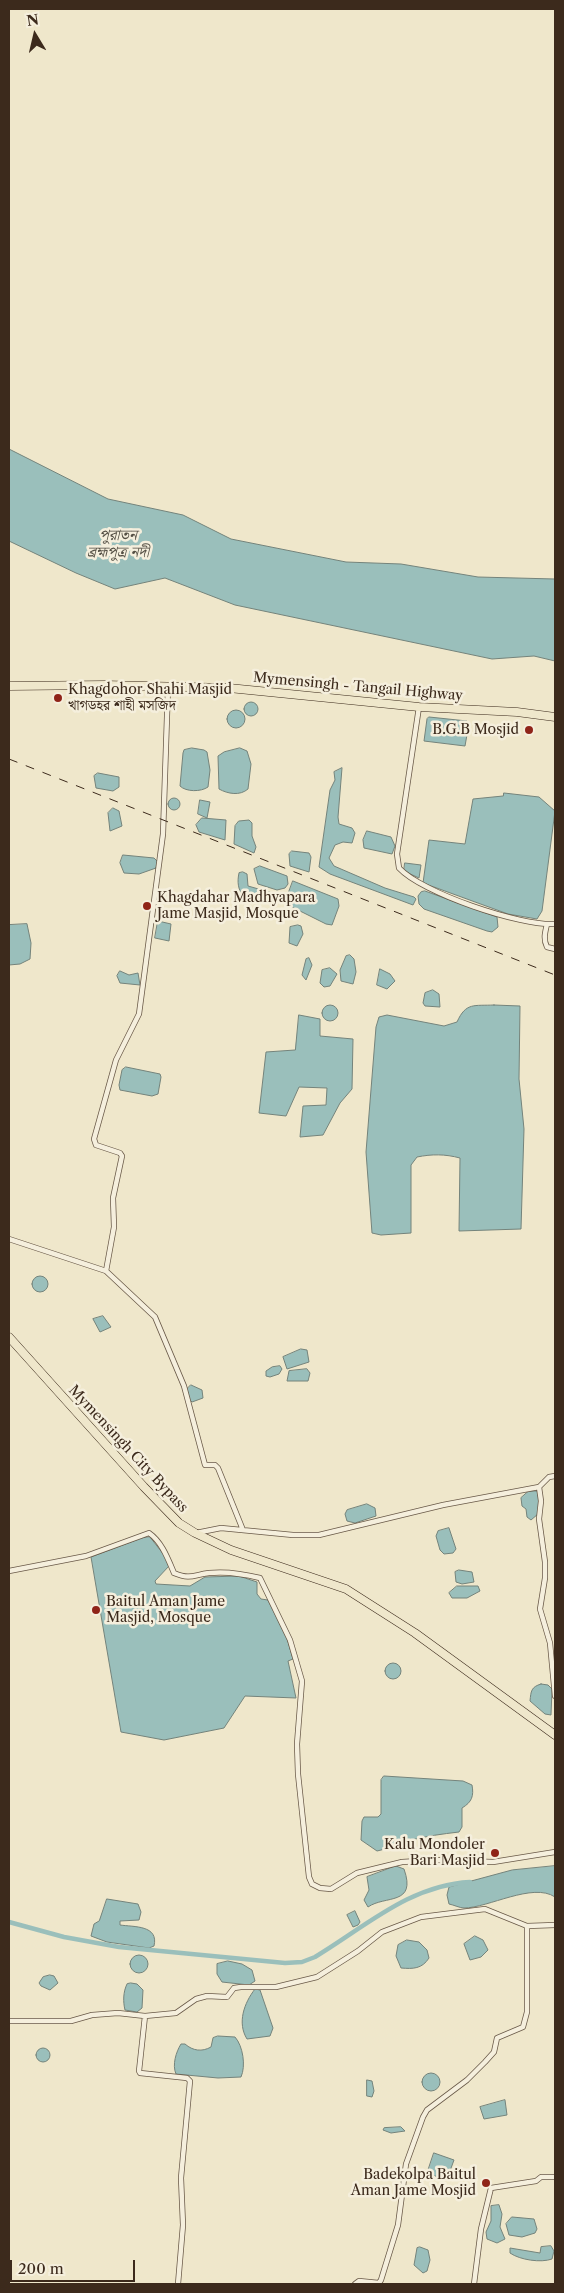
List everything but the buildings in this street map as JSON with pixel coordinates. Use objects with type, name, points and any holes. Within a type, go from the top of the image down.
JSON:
[{"type":"highway","name":"Mymensingh - Tangail Highway","points":[[9,686],[230,688],[419,707],[517,712],[555,717]]},
{"type":"highway","name":"Mymensingh City Bypass","points":[[9,1337],[144,1487],[179,1523],[195,1534],[231,1550],[346,1589],[416,1633],[555,1735]]},
{"type":"street","points":[[106,1271],[114,1227],[113,1198],[122,1156],[120,1153],[96,1145],[94,1139],[116,1060],[139,1014],[163,834],[168,686]]},
{"type":"street","points":[[419,707],[397,854],[399,868],[419,884],[498,916],[555,924]]},
{"type":"street","points":[[547,924],[544,935],[545,943],[547,947],[555,949]]},
{"type":"street","points":[[9,1239],[106,1271],[155,1317],[184,1386],[205,1465],[214,1465],[218,1468],[243,1530]]},
{"type":"street","points":[[195,1534],[221,1528],[293,1535],[320,1535],[443,1505],[539,1487],[548,1477],[555,1476]]},
{"type":"street","points":[[539,1487],[541,1501],[539,1519],[545,1562],[545,1578],[540,1609],[550,1643],[555,1696]]},
{"type":"street","points":[[9,1571],[86,1556],[149,1533],[171,1561],[174,1573],[184,1577],[227,1573],[245,1574],[260,1578],[290,1640],[302,1681],[297,1744],[300,1806],[309,1877],[312,1884],[320,1888],[331,1889],[357,1874],[402,1862],[435,1860],[493,1862],[555,1852]]},
{"type":"street","points":[[9,2021],[71,2022],[92,2015],[118,2012],[146,2016],[176,2013],[196,1999],[207,1996],[227,1997],[234,1988],[276,1987],[317,1977],[358,1951],[382,1932],[421,1917],[485,1909],[527,1926],[555,1925]]},
{"type":"street","points":[[355,2284],[359,2281],[379,2284],[381,2280],[398,2225],[406,2164],[427,2110],[481,2067],[494,2052],[497,2038],[523,2027],[527,2012],[527,1926]]},
{"type":"street","points":[[146,2016],[140,2073],[187,2078],[190,2081],[181,2178],[183,2225],[178,2284]]},
{"type":"street","points":[[474,2284],[481,2229],[490,2188],[536,2182],[541,2177],[555,2177]]},
{"type":"water","name":"পুরাতন ব্রহ্মপুত্র নদী","points":[[9,449],[108,499],[183,515],[231,539],[346,562],[401,564],[478,577],[555,579],[555,661],[534,656],[492,659],[235,605],[165,578],[115,589],[76,573],[9,541]]},
{"type":"water","points":[[248,702],[254,702],[258,709],[254,716],[248,716],[244,712],[244,706]]},
{"type":"water","points":[[236,710],[242,713],[245,719],[242,725],[236,728],[230,725],[227,719],[230,713]]},
{"type":"water","points":[[429,717],[467,721],[468,729],[465,746],[424,741],[427,719]]},
{"type":"water","points":[[192,748],[207,752],[210,770],[208,787],[202,790],[194,791],[180,786],[183,753],[184,750]]},
{"type":"water","points":[[240,748],[247,751],[251,764],[248,789],[234,794],[219,789],[218,756],[224,752]]},
{"type":"water","points":[[342,768],[339,824],[352,828],[355,833],[352,843],[343,842],[335,845],[329,858],[334,866],[385,888],[414,897],[416,899],[413,905],[330,874],[319,867],[330,790],[335,780],[334,772]]},
{"type":"water","points":[[98,773],[119,777],[119,787],[113,791],[96,788],[94,776]]},
{"type":"water","points":[[504,793],[539,797],[555,811],[542,911],[537,919],[508,914],[423,883],[429,840],[465,844],[473,799],[503,796]]},
{"type":"water","points":[[176,798],[179,799],[179,809],[172,810],[169,809],[168,802],[169,799]]},
{"type":"water","points":[[200,800],[210,802],[207,818],[198,814]]},
{"type":"water","points":[[113,808],[119,811],[122,826],[110,831],[108,813]]},
{"type":"water","points":[[202,818],[226,820],[225,840],[199,832],[196,825]]},
{"type":"water","points":[[249,820],[252,823],[252,836],[256,847],[254,853],[234,844],[235,826],[239,821]]},
{"type":"water","points":[[367,831],[391,837],[395,846],[392,854],[364,848],[363,840]]},
{"type":"water","points":[[292,851],[309,853],[311,857],[309,872],[290,866],[289,854]]},
{"type":"water","points":[[123,855],[154,858],[158,862],[156,868],[139,874],[124,873],[120,863]]},
{"type":"water","points":[[405,863],[421,865],[419,878],[404,871]]},
{"type":"water","points":[[260,866],[287,876],[288,884],[285,888],[277,890],[258,884],[254,869]]},
{"type":"water","points":[[239,873],[247,874],[248,886],[276,894],[277,896],[268,901],[243,896],[238,882]]},
{"type":"water","points":[[293,881],[338,899],[339,906],[332,925],[326,924],[290,906],[287,897]]},
{"type":"water","points":[[425,891],[497,917],[498,927],[492,932],[487,931],[424,909],[419,904],[418,896],[421,892]]},
{"type":"water","points":[[158,921],[171,924],[169,941],[155,938]]},
{"type":"water","points":[[27,924],[31,943],[30,959],[20,964],[9,965],[9,925]]},
{"type":"water","points":[[301,926],[303,934],[297,946],[289,943],[290,927]]},
{"type":"water","points":[[350,955],[354,959],[356,972],[353,984],[341,981],[340,970],[346,956]]},
{"type":"water","points":[[309,958],[312,965],[306,980],[302,975],[306,959]]},
{"type":"water","points":[[330,968],[337,974],[330,986],[324,987],[320,983],[322,970]]},
{"type":"water","points":[[380,969],[390,974],[395,981],[387,989],[377,985]]},
{"type":"water","points":[[120,971],[129,975],[138,973],[140,985],[120,983],[117,976]]},
{"type":"water","points":[[433,990],[439,994],[440,1007],[425,1006],[423,1003],[425,993]]},
{"type":"water","points":[[330,1005],[338,1013],[330,1021],[322,1013]]},
{"type":"water","points":[[471,1006],[520,1006],[519,1079],[524,1129],[521,1229],[459,1231],[460,1158],[433,1155],[417,1157],[411,1165],[411,1233],[381,1235],[372,1233],[366,1152],[376,1027],[379,1017],[387,1015],[444,1026],[457,1022],[464,1011]]},
{"type":"water","points":[[299,1015],[320,1019],[320,1036],[353,1039],[352,1089],[340,1103],[323,1135],[300,1137],[303,1106],[326,1105],[327,1088],[299,1087],[286,1116],[259,1113],[266,1052],[295,1050]]},
{"type":"water","points":[[126,1067],[160,1074],[158,1094],[152,1096],[120,1090],[122,1070]]},
{"type":"water","points":[[40,1276],[46,1278],[48,1284],[46,1290],[40,1292],[34,1290],[32,1284],[34,1278]]},
{"type":"water","points":[[103,1316],[111,1327],[100,1332],[93,1319]]},
{"type":"water","points":[[301,1349],[307,1350],[309,1362],[287,1369],[283,1357]]},
{"type":"water","points":[[280,1366],[282,1369],[279,1374],[270,1377],[266,1376],[266,1371],[272,1367]]},
{"type":"water","points":[[307,1369],[310,1373],[308,1381],[287,1381],[289,1371]]},
{"type":"water","points":[[191,1385],[202,1390],[203,1398],[192,1402],[189,1399],[187,1389]]},
{"type":"water","points":[[529,1491],[538,1491],[541,1494],[538,1514],[531,1520],[527,1517],[526,1509],[522,1506],[521,1498]]},
{"type":"water","points":[[367,1504],[375,1508],[376,1516],[355,1523],[347,1521],[345,1514],[347,1510]]},
{"type":"water","points":[[449,1528],[456,1549],[453,1553],[444,1554],[440,1550],[436,1536],[438,1531]]},
{"type":"water","points":[[150,1537],[164,1555],[169,1566],[155,1581],[156,1584],[190,1586],[205,1577],[239,1576],[257,1582],[257,1594],[261,1599],[268,1600],[286,1635],[293,1659],[288,1661],[296,1698],[245,1696],[224,1728],[164,1740],[121,1732],[91,1557],[141,1538]]},
{"type":"water","points":[[459,1570],[472,1572],[474,1582],[462,1584],[456,1582],[455,1572]]},
{"type":"water","points":[[457,1586],[478,1586],[480,1591],[467,1598],[452,1598],[449,1593]]},
{"type":"water","points":[[390,1663],[396,1663],[401,1668],[399,1677],[390,1679],[385,1674],[385,1668]]},
{"type":"water","points":[[541,1684],[548,1685],[552,1689],[551,1715],[545,1714],[530,1701],[532,1690]]},
{"type":"water","points":[[384,1776],[463,1781],[472,1785],[472,1798],[462,1808],[462,1827],[459,1832],[407,1841],[377,1851],[361,1840],[364,1817],[378,1817],[381,1814],[381,1780]]},
{"type":"water","points":[[396,1866],[404,1869],[407,1881],[403,1894],[368,1907],[364,1900],[369,1890],[367,1877]]},
{"type":"water","points":[[555,1866],[555,1897],[546,1893],[535,1892],[474,1907],[462,1908],[449,1904],[447,1895],[449,1887],[512,1870]]},
{"type":"water","points":[[107,1899],[138,1904],[141,1912],[139,1920],[120,1921],[120,1925],[144,1928],[149,1931],[155,1939],[154,1946],[149,1948],[107,1942],[91,1936],[94,1924],[99,1921]]},
{"type":"water","points":[[355,1911],[360,1922],[353,1927],[347,1915]]},
{"type":"water","points":[[475,1936],[483,1940],[488,1950],[481,1957],[470,1960],[464,1944]]},
{"type":"water","points":[[407,1940],[419,1942],[427,1950],[429,1958],[420,1966],[401,1968],[396,1956],[398,1945]]},
{"type":"water","points":[[135,1955],[143,1955],[148,1960],[146,1971],[135,1973],[130,1968],[130,1960]]},
{"type":"water","points":[[228,1961],[242,1964],[252,1970],[255,1981],[249,1985],[222,1982],[217,1974],[217,1964]]},
{"type":"water","points":[[54,1976],[58,1983],[50,1990],[39,1983],[43,1977]]},
{"type":"water","points":[[127,1984],[137,1984],[143,1990],[142,2008],[137,2012],[125,2010],[124,2007],[125,1990]]},
{"type":"water","points":[[255,1989],[260,1990],[273,2028],[270,2036],[247,2039],[242,2026],[243,2013]]},
{"type":"water","points":[[218,2036],[235,2037],[238,2041],[242,2051],[243,2062],[241,2077],[218,2078],[176,2074],[174,2067],[175,2059],[181,2044],[194,2049],[204,2050],[211,2047],[213,2038]]},
{"type":"water","points":[[43,2048],[48,2050],[50,2055],[48,2060],[43,2062],[38,2060],[36,2055],[38,2050]]},
{"type":"water","points":[[431,2073],[437,2076],[440,2082],[437,2088],[431,2091],[425,2088],[422,2082],[425,2076]]},
{"type":"water","points":[[367,2080],[372,2081],[374,2091],[372,2097],[367,2096]]},
{"type":"water","points":[[505,2100],[507,2115],[484,2119],[480,2107]]},
{"type":"water","points":[[401,2127],[405,2131],[391,2133],[383,2130],[384,2128]]},
{"type":"water","points":[[434,2153],[454,2160],[447,2179],[427,2174]]},
{"type":"water","points":[[499,2205],[502,2214],[500,2227],[505,2239],[497,2243],[487,2239],[486,2232],[491,2221],[491,2206]]},
{"type":"water","points":[[512,2217],[534,2219],[537,2229],[535,2233],[522,2237],[509,2235],[506,2224]]},
{"type":"water","points":[[551,2246],[554,2251],[552,2259],[547,2260],[525,2259],[510,2253],[510,2248],[540,2253],[541,2247]]},
{"type":"water","points":[[420,2247],[428,2250],[430,2260],[427,2271],[423,2273],[414,2265],[417,2248]]},
{"type":"waterway","points":[[9,1922],[64,1937],[119,1947],[285,1963],[302,1962],[315,1957],[389,1909],[408,1899],[448,1885],[470,1882]]},
{"type":"railway","points":[[9,759],[555,975]]},
{"type":"place","name":"Khagdohor Shahi Masjid খাগডহর শাহী মসজিদ","points":[[58,698]]},
{"type":"place","name":"B.G.B Mosjid","points":[[529,730]]},
{"type":"place","name":"Khagdahar Madhyapara Jame Masjid, Mosque","points":[[147,906]]},
{"type":"place","name":"Baitul Aman Jame Masjid, Mosque","points":[[96,1610]]},
{"type":"place","name":"Kalu Mondoler Bari Masjid","points":[[495,1853]]},
{"type":"place","name":"Badekolpa Baitul Aman Jame Mosjid","points":[[486,2183]]}]
